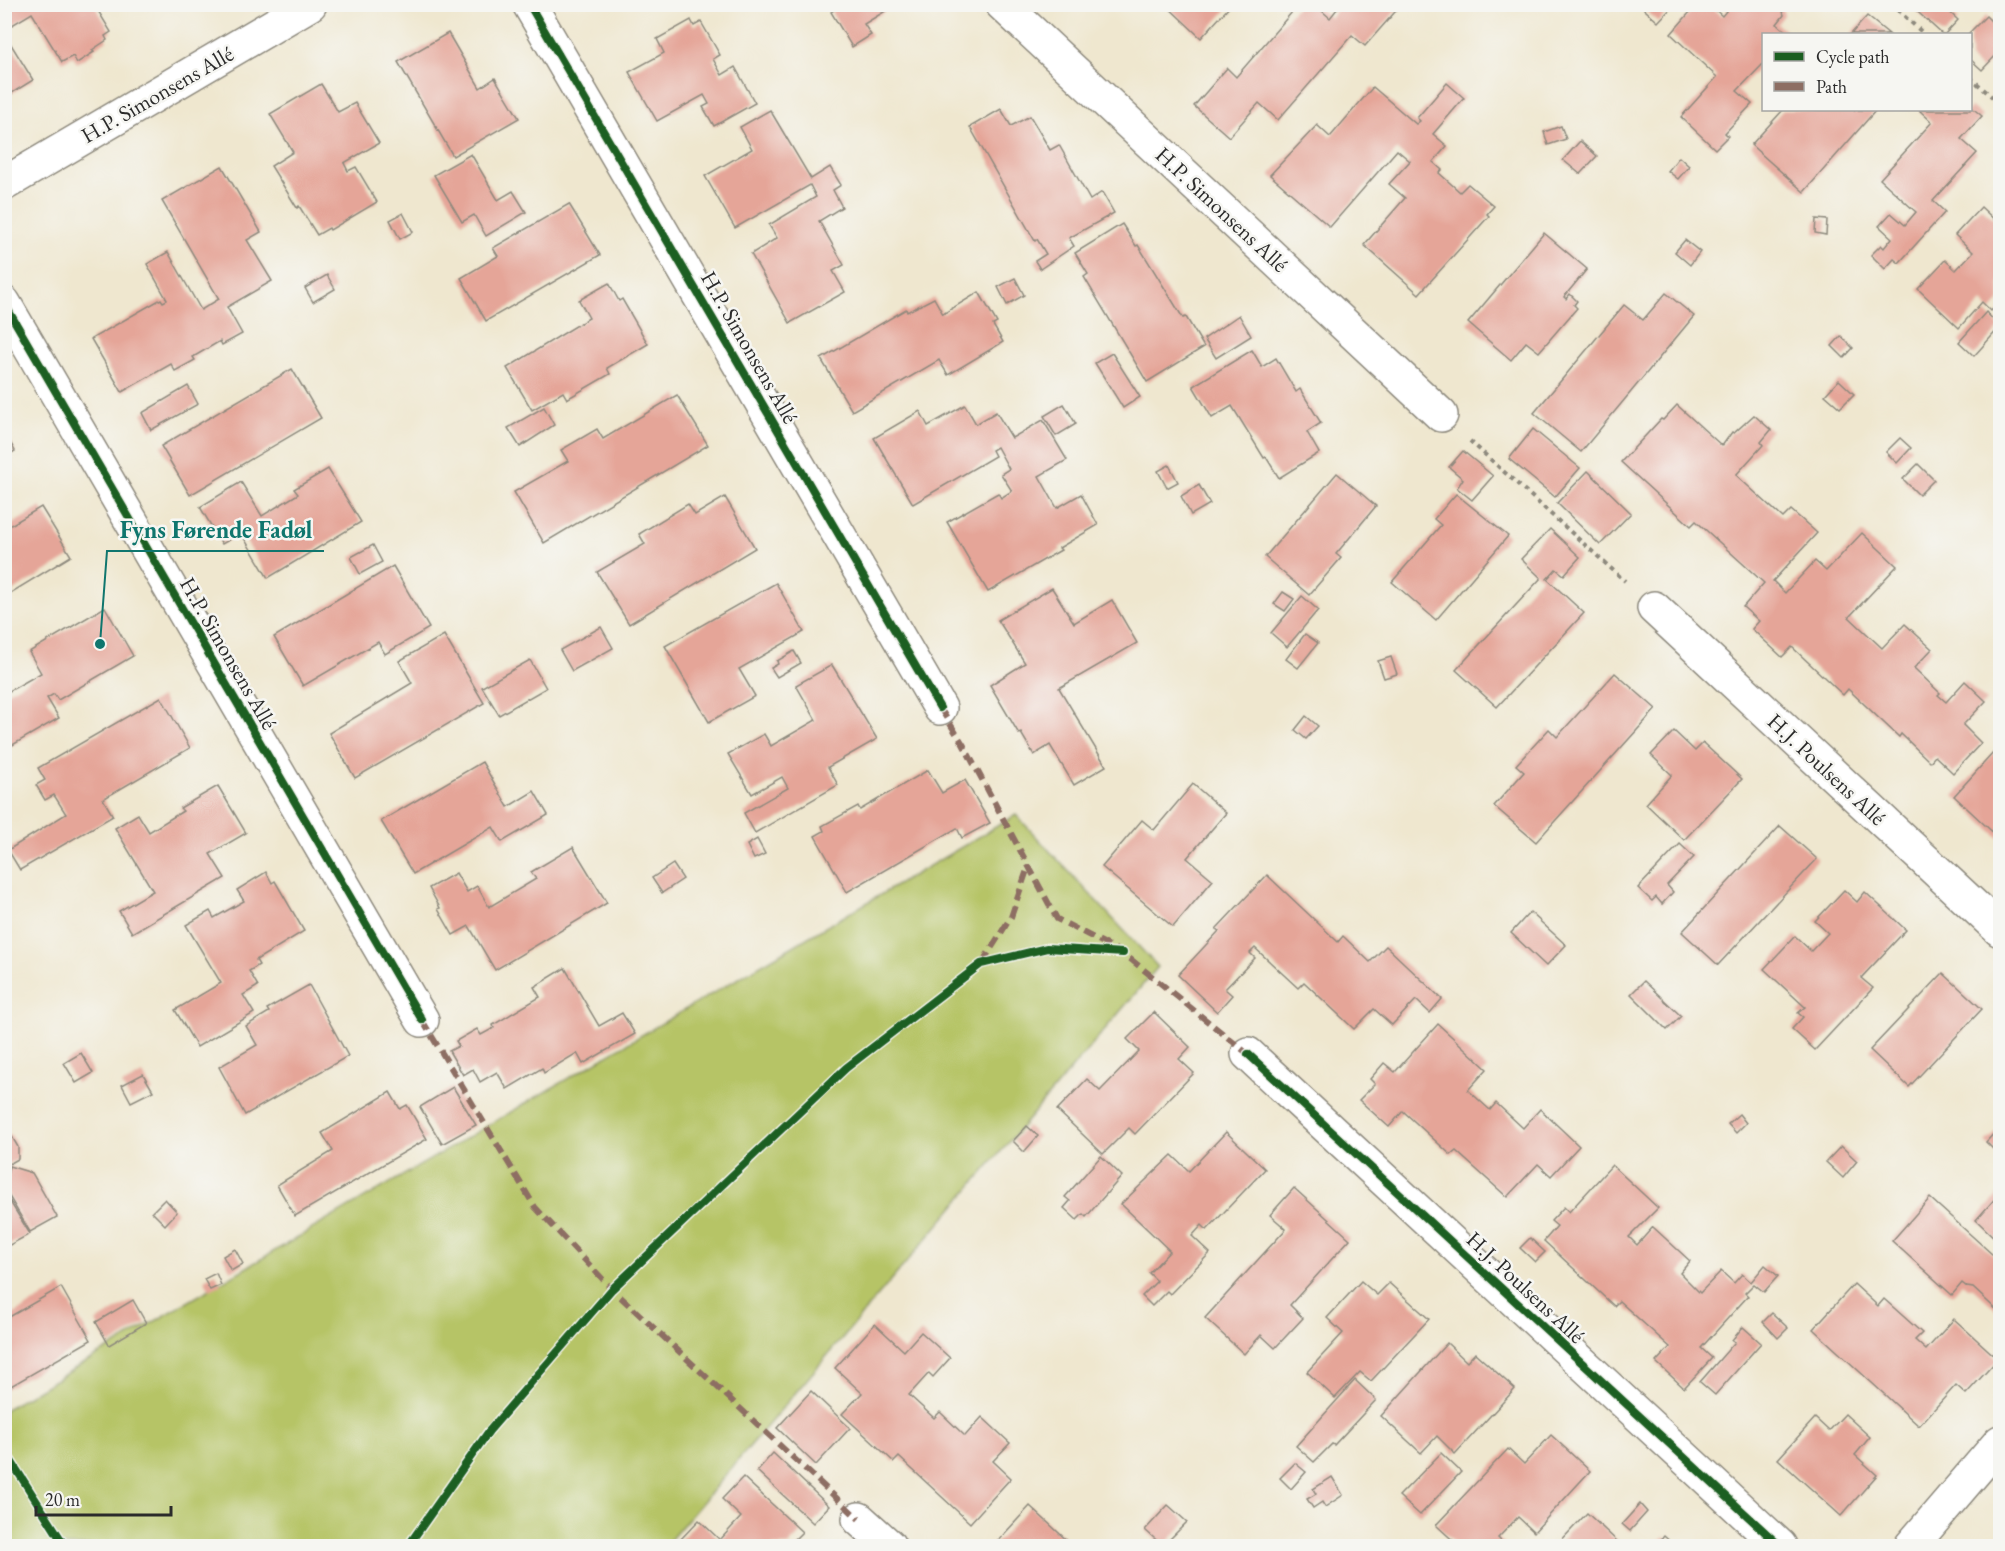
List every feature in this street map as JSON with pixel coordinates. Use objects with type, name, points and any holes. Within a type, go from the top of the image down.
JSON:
[{"type":"street","name":"H.P. Simonsens Allé","points":[[4,184],[310,4]]},
{"type":"street","name":"H.P. Simonsens Allé","points":[[529,4],[940,708]]},
{"type":"street","name":"H.P. Simonsens Allé","points":[[1002,4],[1441,415]]},
{"type":"street","name":"H.P. Simonsens Allé","points":[[4,303],[422,1020]]},
{"type":"street","name":"H.J. Poulsens Allé","points":[[1654,608],[2001,930]]},
{"type":"street","name":"H.J. Poulsens Allé","points":[[1248,1054],[1780,1546]]},
{"type":"street","points":[[1911,1546],[2001,1442]]},
{"type":"street","points":[[859,1519],[889,1546]]},
{"type":"path","points":[[1891,4],[1923,33]]},
{"type":"path","points":[[1972,78],[2001,104]]},
{"type":"path","points":[[1441,415],[1654,608]]},
{"type":"green space","points":[[1016,815],[1158,967],[665,1546],[5,1546],[4,1410]]},
{"type":"building","points":[[4,4],[94,4],[111,32],[105,36],[107,40],[92,50],[94,52],[77,63],[73,56],[62,62],[32,13],[4,30]]},
{"type":"building","points":[[843,4],[897,4],[864,24],[871,35],[852,47],[831,12]]},
{"type":"building","points":[[1165,4],[1232,4],[1201,38]]},
{"type":"building","points":[[1299,4],[1314,4],[1330,18],[1341,4],[1402,4],[1365,46],[1352,35],[1278,120],[1259,103],[1229,137],[1194,106],[1227,68],[1236,77]]},
{"type":"building","points":[[1647,4],[1675,4],[1658,22],[1644,9]]},
{"type":"building","points":[[1697,4],[1709,4],[1722,16],[1732,4],[1781,4],[1784,15],[1777,24],[1788,33],[1762,33],[1762,65],[1737,91],[1752,104],[1725,133],[1728,136],[1715,149],[1681,117],[1717,77],[1671,34]]},
{"type":"building","points":[[1909,4],[1941,4],[1958,20],[1946,33],[1941,33]]},
{"type":"building","points":[[1867,16],[1888,33],[1852,33]]},
{"type":"building","points":[[1986,16],[2000,30],[2000,51],[1982,70],[1972,61],[1972,33],[1969,33]]},
{"type":"building","points":[[691,20],[694,26],[701,22],[720,55],[713,59],[722,75],[735,67],[755,103],[714,126],[703,107],[709,104],[704,95],[657,121],[629,72],[664,53],[657,39]]},
{"type":"building","points":[[4,33],[33,80],[4,98]]},
{"type":"building","points":[[448,33],[480,88],[495,78],[519,118],[453,156],[398,62]]},
{"type":"building","points":[[1447,83],[1464,98],[1433,134],[1447,146],[1433,162],[1442,170],[1439,173],[1460,192],[1468,184],[1494,206],[1487,214],[1489,216],[1419,294],[1364,245],[1405,198],[1389,184],[1410,161],[1397,150],[1330,227],[1270,175],[1317,125],[1330,137],[1373,87],[1416,124],[1420,121],[1417,118]]},
{"type":"building","points":[[321,84],[338,112],[355,103],[379,143],[344,163],[348,171],[356,167],[377,202],[330,230],[329,228],[317,235],[271,166],[293,152],[270,114]]},
{"type":"building","points":[[1972,108],[1982,116],[1961,139],[1977,153],[1933,201],[1945,212],[1899,263],[1894,259],[1885,269],[1871,255],[1881,245],[1884,248],[1892,238],[1879,226],[1891,213],[1905,225],[1916,212],[1880,179],[1932,122],[1920,111],[1972,111]]},
{"type":"building","points":[[1001,109],[1011,126],[1030,116],[1050,150],[1059,145],[1090,200],[1102,192],[1114,213],[1069,238],[1074,246],[1040,269],[1035,261],[1046,254],[1037,239],[1035,241],[970,127]]},
{"type":"building","points":[[770,110],[811,179],[830,167],[841,185],[833,190],[842,207],[819,221],[844,265],[833,271],[845,292],[790,323],[751,254],[777,238],[769,225],[816,197],[810,185],[735,228],[705,176],[752,149],[740,127]]},
{"type":"building","points":[[1782,111],[1875,111],[1804,192],[1751,145]]},
{"type":"building","points":[[1561,126],[1566,139],[1548,145],[1544,132]]},
{"type":"building","points":[[1580,141],[1597,156],[1580,174],[1563,160]]},
{"type":"building","points":[[471,154],[498,200],[513,191],[526,212],[486,236],[474,215],[462,222],[434,175]]},
{"type":"building","points":[[1679,157],[1689,166],[1678,179],[1668,171]]},
{"type":"building","points":[[222,166],[261,232],[247,240],[272,281],[227,307],[242,334],[222,345],[220,341],[193,357],[195,360],[175,371],[171,364],[122,392],[91,339],[161,299],[163,302],[167,300],[147,264],[168,252],[201,310],[219,299],[162,201]]},
{"type":"building","points":[[569,204],[600,255],[486,321],[461,278],[498,256],[493,248]]},
{"type":"building","points":[[1981,207],[1999,224],[2000,222],[2000,301],[1991,311],[1982,302],[1959,328],[1918,289],[1945,260],[1956,270],[1973,252],[1955,235]]},
{"type":"building","points":[[403,213],[413,232],[400,239],[390,220]]},
{"type":"building","points":[[1816,219],[1827,220],[1826,235],[1815,233]]},
{"type":"building","points":[[1122,224],[1204,347],[1147,382],[1084,277],[1088,274],[1075,253]]},
{"type":"building","points":[[1544,233],[1587,269],[1564,297],[1566,299],[1570,294],[1577,301],[1574,305],[1577,308],[1539,352],[1526,342],[1511,360],[1468,323]]},
{"type":"building","points":[[1685,240],[1700,252],[1690,265],[1675,252]]},
{"type":"building","points":[[327,275],[335,289],[313,302],[305,288]]},
{"type":"building","points":[[1015,278],[1024,295],[1007,305],[998,287]]},
{"type":"building","points":[[609,283],[619,301],[622,299],[648,344],[607,368],[610,374],[567,399],[563,392],[532,410],[507,368],[589,318],[579,300]]},
{"type":"building","points":[[979,292],[997,323],[993,325],[1003,342],[948,375],[939,360],[852,411],[821,359],[906,309],[907,312],[934,298],[943,314]]},
{"type":"building","points":[[1666,293],[1694,316],[1581,452],[1534,413],[1624,305],[1643,320]]},
{"type":"building","points":[[1986,312],[2000,327],[1974,356],[1959,342]]},
{"type":"building","points":[[1239,315],[1251,336],[1216,358],[1204,339]]},
{"type":"building","points":[[1841,336],[1853,348],[1844,358],[1832,346]]},
{"type":"building","points":[[1252,350],[1262,367],[1276,358],[1296,392],[1300,389],[1321,423],[1307,432],[1319,453],[1279,478],[1232,406],[1212,418],[1193,386]]},
{"type":"building","points":[[1112,353],[1140,397],[1123,408],[1095,363]]},
{"type":"building","points":[[292,369],[321,418],[190,495],[161,446]]},
{"type":"building","points":[[1839,380],[1854,394],[1840,408],[1825,395]]},
{"type":"building","points":[[188,386],[198,404],[151,430],[142,413]]},
{"type":"building","points":[[677,395],[708,445],[544,543],[514,492],[568,461],[561,450],[597,429],[603,439]]},
{"type":"building","points":[[1064,404],[1076,424],[1056,436],[1044,416]]},
{"type":"building","points":[[965,405],[976,424],[996,412],[1012,438],[1043,420],[1067,460],[1039,476],[1057,508],[1081,494],[1098,525],[1059,548],[1061,550],[988,592],[947,522],[998,493],[1001,498],[1012,491],[1001,474],[1009,469],[997,447],[992,450],[995,456],[913,504],[874,438],[920,411],[928,426]]},
{"type":"building","points":[[1677,405],[1722,446],[1732,432],[1734,433],[1754,415],[1771,430],[1761,442],[1763,445],[1736,475],[1783,518],[1791,510],[1817,533],[1773,581],[1785,593],[1815,561],[1826,571],[1862,533],[1897,566],[1849,617],[1882,648],[1905,624],[1932,649],[1914,668],[1940,693],[1938,695],[1946,702],[1965,681],[1986,701],[1963,725],[1981,743],[1953,773],[1935,756],[1930,762],[1901,734],[1899,737],[1848,689],[1843,695],[1792,647],[1782,657],[1752,629],[1759,621],[1743,607],[1764,583],[1696,521],[1691,526],[1621,462]]},
{"type":"building","points":[[544,407],[554,425],[520,447],[508,428]]},
{"type":"building","points":[[1533,429],[1580,468],[1555,497],[1509,459]]},
{"type":"building","points":[[5,433],[15,451],[5,457]]},
{"type":"building","points":[[1900,438],[1911,448],[1897,463],[1886,452]]},
{"type":"building","points":[[1463,451],[1493,476],[1472,500],[1457,488],[1463,479],[1449,467]]},
{"type":"building","points":[[1918,464],[1934,480],[1919,495],[1903,479]]},
{"type":"building","points":[[1169,465],[1178,482],[1167,488],[1158,471]]},
{"type":"building","points":[[328,469],[361,522],[268,578],[241,533],[222,544],[200,507],[241,482],[262,516],[298,494],[294,489]]},
{"type":"building","points":[[1588,471],[1631,513],[1600,545],[1557,503]]},
{"type":"building","points":[[1337,473],[1376,506],[1336,554],[1341,558],[1309,595],[1265,557]]},
{"type":"building","points":[[1199,485],[1210,504],[1191,515],[1181,496]]},
{"type":"building","points":[[1456,494],[1508,536],[1436,620],[1392,582],[1441,525],[1434,519]]},
{"type":"building","points":[[725,497],[755,548],[629,624],[597,572],[645,544],[639,534],[688,504],[695,515]]},
{"type":"building","points":[[41,507],[71,556],[4,597],[4,529]]},
{"type":"building","points":[[1550,529],[1580,557],[1564,575],[1556,569],[1547,579],[1584,613],[1497,707],[1456,670],[1541,578],[1521,559]]},
{"type":"building","points":[[373,545],[382,562],[360,574],[351,557]]},
{"type":"building","points":[[393,566],[429,628],[385,654],[378,642],[303,686],[274,637]]},
{"type":"building","points":[[776,583],[804,632],[739,669],[755,696],[709,722],[665,646]]},
{"type":"building","points":[[1052,588],[1074,623],[1112,600],[1137,643],[1059,688],[1106,766],[1074,785],[1050,745],[1034,755],[990,685],[1025,663],[998,620]]},
{"type":"building","points":[[1283,592],[1294,599],[1285,611],[1274,604]]},
{"type":"building","points":[[1302,596],[1318,610],[1287,647],[1271,633]]},
{"type":"building","points":[[105,607],[133,656],[58,700],[54,694],[47,698],[59,718],[4,750],[4,694],[41,673],[29,652]]},
{"type":"building","points":[[601,627],[613,648],[572,671],[560,650]]},
{"type":"building","points":[[1305,634],[1318,643],[1298,668],[1286,659]]},
{"type":"building","points":[[444,635],[484,703],[355,778],[329,733],[412,683],[399,661]]},
{"type":"building","points":[[794,651],[801,663],[777,677],[771,668],[778,664],[777,661]]},
{"type":"building","points":[[1391,657],[1397,674],[1384,678],[1378,661]]},
{"type":"building","points":[[530,660],[546,688],[499,715],[482,687]]},
{"type":"building","points":[[832,665],[877,739],[828,767],[838,785],[755,833],[744,813],[788,788],[782,777],[752,794],[728,754],[764,734],[771,746],[816,720],[796,685]]},
{"type":"building","points":[[1615,673],[1656,709],[1536,842],[1494,806],[1524,772],[1516,765],[1549,729],[1557,737]]},
{"type":"building","points":[[161,697],[190,748],[103,799],[113,816],[20,870],[8,850],[66,814],[54,795],[45,800],[36,785],[45,780],[38,768]]},
{"type":"building","points":[[1306,716],[1318,726],[1306,739],[1295,730]]},
{"type":"building","points":[[1674,731],[1695,751],[1703,743],[1742,779],[1684,840],[1646,804],[1672,775],[1651,755]]},
{"type":"building","points":[[1994,752],[2000,757],[2000,839],[1954,796]]},
{"type":"building","points":[[482,762],[508,807],[534,791],[548,815],[502,842],[493,827],[413,874],[381,821]]},
{"type":"building","points":[[928,770],[942,793],[965,780],[990,823],[962,838],[957,828],[847,892],[815,836],[824,831],[822,826],[858,806],[860,810]]},
{"type":"building","points":[[1193,784],[1226,813],[1187,858],[1213,880],[1173,927],[1102,867],[1142,820],[1154,830]]},
{"type":"building","points":[[218,786],[246,833],[210,854],[225,878],[132,933],[119,911],[153,891],[115,828],[138,814],[149,832],[183,811],[180,808]]},
{"type":"building","points":[[1780,826],[1817,859],[1718,965],[1682,932]]},
{"type":"building","points":[[757,839],[765,854],[754,859],[747,845]]},
{"type":"building","points":[[1680,844],[1694,857],[1667,885],[1673,892],[1662,904],[1656,897],[1652,901],[1638,888]]},
{"type":"building","points":[[573,847],[607,903],[495,970],[469,926],[453,935],[429,888],[456,873],[467,892],[477,886],[489,907],[536,879],[531,872]]},
{"type":"building","points":[[673,864],[683,879],[662,893],[652,878]]},
{"type":"building","points":[[266,872],[272,883],[275,881],[304,931],[256,960],[259,965],[249,971],[258,986],[243,995],[254,1013],[197,1047],[175,1010],[221,983],[186,925],[210,911],[214,918],[244,901],[237,890]]},
{"type":"building","points":[[1267,875],[1338,942],[1343,936],[1370,962],[1386,946],[1442,999],[1430,1013],[1416,1000],[1392,1025],[1374,1009],[1354,1029],[1304,982],[1298,988],[1255,948],[1250,953],[1255,958],[1225,989],[1232,995],[1217,1012],[1178,975],[1219,931],[1216,929]]},
{"type":"building","points":[[1844,890],[1857,902],[1865,892],[1906,930],[1861,978],[1873,988],[1815,1050],[1792,1029],[1803,1017],[1798,1013],[1805,1007],[1764,969],[1795,936],[1811,951],[1828,933],[1815,921]]},
{"type":"building","points":[[1530,912],[1566,945],[1546,966],[1511,933]]},
{"type":"building","points":[[565,968],[599,1026],[622,1013],[635,1034],[583,1064],[577,1053],[544,1073],[542,1068],[507,1089],[497,1072],[480,1082],[473,1069],[463,1075],[449,1051],[459,1046],[456,1041],[477,1029],[481,1035],[494,1028],[493,1025],[540,997],[534,987]]},
{"type":"building","points":[[1943,973],[1982,1009],[1909,1087],[1870,1050]]},
{"type":"building","points":[[1644,981],[1681,1016],[1667,1030],[1631,994]]},
{"type":"building","points":[[309,985],[348,1056],[245,1115],[219,1067],[257,1045],[246,1026],[269,1012],[267,1009]]},
{"type":"building","points":[[1154,1012],[1190,1047],[1179,1059],[1194,1073],[1135,1134],[1129,1128],[1103,1154],[1057,1110],[1087,1079],[1100,1091],[1139,1051],[1127,1039]]},
{"type":"building","points":[[1438,1024],[1487,1069],[1468,1090],[1490,1110],[1496,1103],[1523,1128],[1540,1109],[1579,1146],[1551,1176],[1538,1164],[1507,1197],[1456,1151],[1451,1155],[1403,1111],[1389,1127],[1359,1100],[1375,1084],[1370,1079],[1384,1063],[1395,1072]]},
{"type":"building","points":[[81,1053],[93,1073],[76,1083],[64,1063]]},
{"type":"building","points":[[143,1074],[153,1091],[131,1102],[122,1085]]},
{"type":"building","points":[[453,1087],[476,1125],[442,1144],[420,1107]]},
{"type":"building","points":[[390,1092],[400,1109],[407,1105],[427,1139],[295,1216],[277,1185],[333,1151],[322,1133]]},
{"type":"building","points":[[1739,1114],[1746,1123],[1736,1133],[1728,1124]]},
{"type":"building","points":[[1027,1126],[1038,1136],[1024,1152],[1013,1141]]},
{"type":"building","points":[[2000,1127],[2000,1156],[1986,1142]]},
{"type":"building","points":[[1226,1132],[1265,1169],[1207,1230],[1202,1225],[1192,1236],[1210,1253],[1170,1294],[1167,1291],[1152,1306],[1142,1296],[1157,1281],[1149,1273],[1170,1251],[1121,1204],[1172,1155],[1189,1171]]},
{"type":"building","points":[[11,1135],[18,1147],[18,1159],[4,1167],[4,1138]]},
{"type":"building","points":[[1841,1146],[1857,1161],[1843,1178],[1826,1162]]},
{"type":"building","points":[[1101,1156],[1122,1176],[1086,1217],[1083,1214],[1077,1220],[1064,1208],[1070,1201],[1065,1197]]},
{"type":"building","points":[[1612,1165],[1658,1208],[1629,1237],[1637,1245],[1653,1227],[1690,1261],[1680,1273],[1700,1293],[1721,1271],[1734,1283],[1742,1274],[1751,1282],[1765,1265],[1778,1276],[1764,1292],[1754,1284],[1745,1293],[1748,1296],[1701,1348],[1712,1358],[1684,1388],[1656,1362],[1670,1347],[1619,1301],[1614,1306],[1544,1241],[1557,1226],[1551,1221],[1564,1207],[1569,1212]]},
{"type":"building","points":[[9,1166],[32,1173],[57,1217],[30,1232],[4,1188]]},
{"type":"building","points":[[1294,1188],[1350,1239],[1290,1305],[1303,1318],[1275,1348],[1261,1335],[1244,1354],[1205,1318],[1286,1229],[1270,1215]]},
{"type":"building","points":[[4,1192],[30,1234],[4,1248]]},
{"type":"building","points":[[2000,1193],[2000,1243],[1976,1220]]},
{"type":"building","points":[[1930,1198],[1993,1255],[2000,1247],[2000,1313],[1973,1288],[1962,1283],[1952,1295],[1892,1241]]},
{"type":"building","points":[[165,1199],[177,1212],[165,1225],[152,1212]]},
{"type":"building","points":[[1530,1238],[1545,1252],[1535,1262],[1520,1248]]},
{"type":"building","points":[[235,1249],[243,1264],[231,1271],[223,1256]]},
{"type":"building","points":[[216,1273],[221,1285],[210,1290],[204,1279]]},
{"type":"building","points":[[1361,1281],[1377,1295],[1389,1283],[1429,1319],[1371,1381],[1360,1372],[1335,1398],[1307,1372],[1343,1333],[1327,1318]]},
{"type":"building","points":[[1854,1284],[1878,1306],[1884,1299],[1922,1333],[1915,1340],[1926,1350],[1954,1319],[1998,1359],[1966,1394],[1956,1385],[1919,1426],[1813,1329]]},
{"type":"building","points":[[61,1287],[91,1340],[4,1390],[4,1320]]},
{"type":"building","points":[[133,1300],[146,1323],[109,1345],[96,1322]]},
{"type":"building","points":[[1772,1313],[1788,1328],[1778,1338],[1763,1322]]},
{"type":"building","points":[[875,1324],[904,1351],[921,1332],[950,1358],[933,1377],[929,1373],[909,1395],[934,1418],[940,1412],[965,1436],[982,1417],[1010,1443],[993,1461],[1011,1478],[970,1523],[899,1457],[894,1462],[842,1414],[862,1393],[835,1368]]},
{"type":"building","points":[[1743,1327],[1761,1343],[1715,1395],[1700,1382],[1735,1342],[1732,1340]]},
{"type":"building","points":[[1447,1343],[1467,1362],[1475,1353],[1515,1389],[1455,1454],[1437,1436],[1421,1453],[1381,1416]]},
{"type":"building","points":[[1355,1380],[1376,1400],[1334,1445],[1332,1444],[1314,1462],[1296,1446]]},
{"type":"building","points":[[811,1391],[850,1428],[816,1465],[777,1428]]},
{"type":"building","points":[[1845,1414],[1870,1437],[1855,1455],[1877,1475],[1841,1516],[1778,1459],[1815,1418],[1829,1431]]},
{"type":"building","points":[[1551,1435],[1590,1471],[1534,1532],[1518,1517],[1498,1538],[1505,1545],[1503,1546],[1459,1546],[1436,1525],[1508,1449],[1524,1464]]},
{"type":"building","points":[[773,1453],[829,1506],[813,1523],[757,1471]]},
{"type":"building","points":[[1441,1453],[1461,1472],[1420,1515],[1399,1496]]},
{"type":"building","points":[[1295,1463],[1306,1472],[1291,1489],[1280,1478]]},
{"type":"building","points":[[743,1477],[802,1532],[788,1546],[686,1546],[680,1540],[699,1520],[720,1540],[741,1517],[722,1499]]},
{"type":"building","points":[[1332,1477],[1343,1495],[1325,1507],[1322,1502],[1313,1508],[1307,1499],[1316,1494],[1313,1489]]},
{"type":"building","points":[[1640,1504],[1647,1512],[1630,1531],[1622,1524]]},
{"type":"building","points":[[1168,1505],[1187,1522],[1163,1546],[1145,1530]]},
{"type":"building","points":[[1030,1506],[1073,1546],[993,1546]]},
{"type":"building","points":[[1587,1513],[1619,1543],[1616,1546],[1556,1546]]},
{"type":"building","points":[[1664,1536],[1675,1546],[1655,1546]]},
{"type":"marked path","points":[[940,708],[963,744],[1057,919],[1123,953],[1248,1054]]},
{"type":"marked path","points":[[982,963],[1011,917],[1028,867]]},
{"type":"marked path","points":[[422,1020],[535,1207],[612,1289],[859,1519]]},
{"type":"cycle path","points":[[529,4],[940,708]]},
{"type":"cycle path","points":[[4,303],[422,1020]]},
{"type":"cycle path","points":[[408,1546],[489,1431],[612,1289],[846,1068],[981,964],[1047,948],[1123,953]]},
{"type":"cycle path","points":[[1248,1054],[1780,1546]]},
{"type":"cycle path","points":[[4,1450],[65,1546]]},
{"type":"place","name":"Fyns Førende Fadøl","points":[[100,644]]}]
